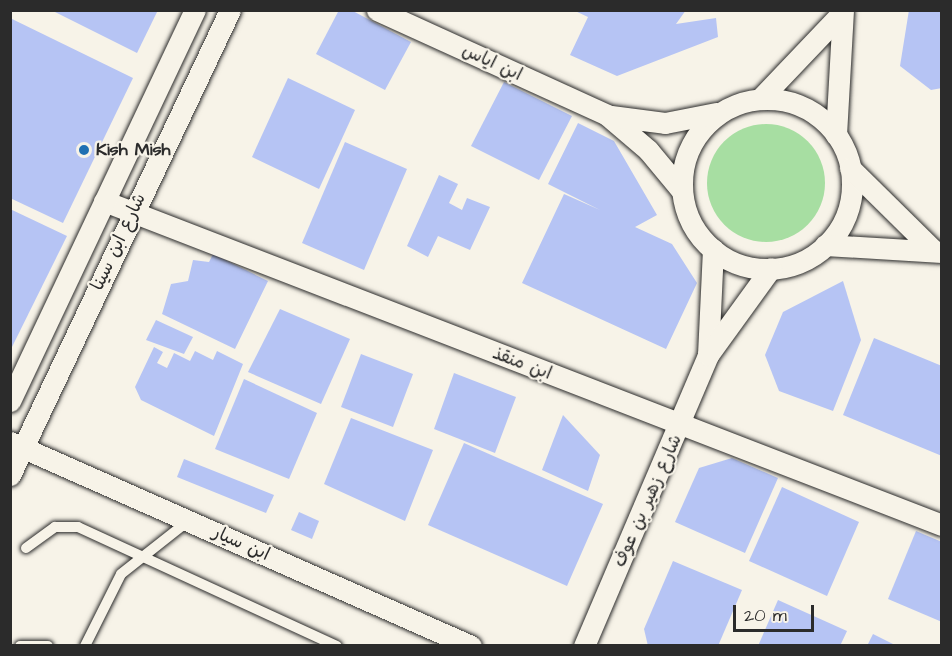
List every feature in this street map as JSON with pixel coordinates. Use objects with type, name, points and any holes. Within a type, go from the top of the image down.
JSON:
[{"type":"street","name":"شارع ابن سينا","points":[[10,400],[195,10]]},
{"type":"street","name":"شارع ابن سينا","points":[[10,474],[17,445],[230,10]]},
{"type":"street","name":"ابن اياس","points":[[377,10],[607,115],[648,150],[682,191]]},
{"type":"street","points":[[760,99],[842,12]]},
{"type":"street","points":[[842,12],[836,135],[850,168],[937,250]]},
{"type":"street","points":[[836,135],[799,105],[760,99],[722,112],[694,140],[682,191],[689,217],[713,249],[736,262],[771,268],[794,264],[825,245],[846,216],[850,168]]},
{"type":"street","name":"ابن اياس","points":[[607,115],[665,123],[722,112]]},
{"type":"street","name":"ابن منقذ","points":[[104,201],[131,214],[942,525]]},
{"type":"street","points":[[825,245],[937,250]]},
{"type":"street","name":"شارع زهير بن عوف","points":[[708,355],[713,249]]},
{"type":"street","name":"شارع زهير بن عوف","points":[[585,645],[681,426],[708,355],[771,268]]},
{"type":"street","name":"ابن سيار","points":[[17,445],[471,645]]},
{"type":"lane","points":[[85,645],[107,595],[140,556],[188,521]]},
{"type":"lane","points":[[26,548],[44,532],[67,525],[337,645]]},
{"type":"lane","points":[[20,645],[48,645]]},
{"type":"green space","points":[[766,124],[788,129],[808,141],[820,161],[825,183],[820,205],[808,225],[788,237],[766,242],[744,237],[724,225],[712,205],[707,183],[712,161],[724,141],[744,129]]},
{"type":"building","points":[[51,10],[158,10],[137,53]]},
{"type":"building","points":[[339,10],[351,10],[411,42],[385,90],[316,54]]},
{"type":"building","points":[[573,10],[686,10],[676,24],[716,18],[718,37],[617,76],[570,55],[588,17]]},
{"type":"building","points":[[909,10],[942,10],[942,88],[931,90],[900,66]]},
{"type":"building","points":[[10,18],[133,78],[63,223],[10,198]]},
{"type":"building","points":[[288,78],[355,110],[319,189],[252,157]]},
{"type":"building","points":[[504,82],[572,116],[539,180],[471,146]]},
{"type":"building","points":[[578,123],[614,141],[657,215],[635,227],[672,244],[697,283],[666,349],[522,283],[564,194],[600,210],[548,184]]},
{"type":"building","points":[[345,142],[407,169],[364,270],[302,243]]},
{"type":"building","points":[[439,175],[458,184],[449,203],[462,210],[467,198],[490,207],[470,250],[438,236],[428,257],[407,246]]},
{"type":"building","points":[[10,209],[67,236],[10,351]]},
{"type":"building","points":[[213,254],[268,281],[235,349],[162,314],[171,284],[188,281],[193,260],[209,262]]},
{"type":"building","points":[[843,281],[861,340],[833,411],[779,391],[765,355],[783,312]]},
{"type":"building","points":[[280,309],[350,339],[321,404],[248,372]]},
{"type":"building","points":[[156,320],[193,337],[184,354],[146,340]]},
{"type":"building","points":[[874,338],[942,366],[942,456],[843,415]]},
{"type":"building","points":[[154,347],[163,352],[157,363],[167,368],[174,353],[190,361],[195,351],[213,360],[217,351],[243,364],[214,436],[141,400],[135,387]]},
{"type":"building","points":[[361,354],[413,374],[393,427],[341,407]]},
{"type":"building","points":[[454,373],[516,397],[495,453],[434,429]]},
{"type":"building","points":[[244,379],[317,413],[289,479],[215,449]]},
{"type":"building","points":[[563,415],[600,455],[588,491],[542,470]]},
{"type":"building","points":[[351,418],[433,450],[405,521],[324,484]]},
{"type":"building","points":[[464,443],[603,504],[567,586],[428,525]]},
{"type":"building","points":[[732,458],[778,478],[745,553],[675,522],[699,468]]},
{"type":"building","points":[[184,459],[274,495],[266,513],[177,477]]},
{"type":"building","points":[[782,487],[859,522],[827,596],[749,561]]},
{"type":"building","points":[[299,512],[319,521],[312,539],[291,530]]},
{"type":"building","points":[[916,531],[942,542],[942,622],[888,599]]},
{"type":"building","points":[[673,561],[742,590],[718,646],[648,646],[644,629]]},
{"type":"building","points":[[778,600],[847,631],[840,646],[758,646]]},
{"type":"building","points":[[873,634],[897,646],[867,646]]},
{"type":"place","name":"Kish Mish","points":[[84,150]]}]
